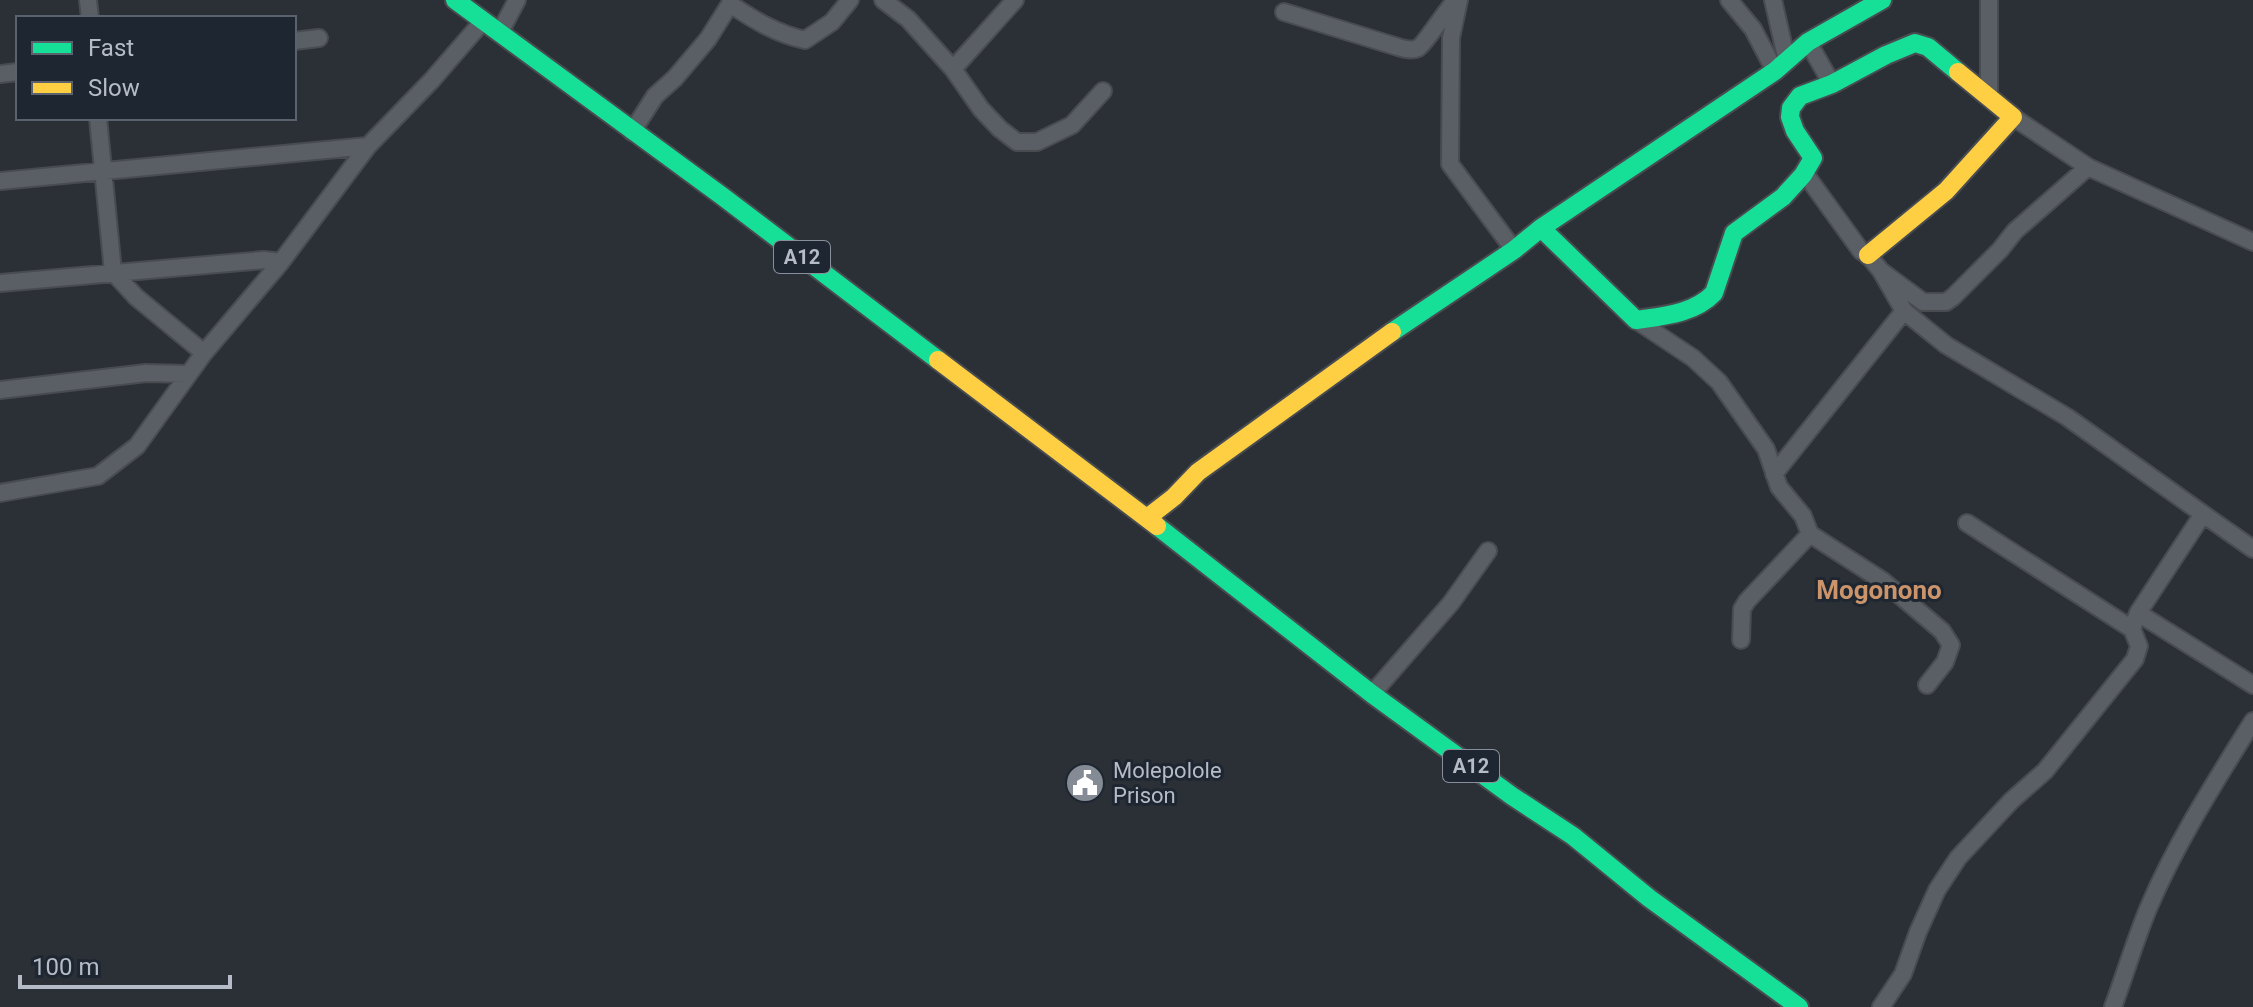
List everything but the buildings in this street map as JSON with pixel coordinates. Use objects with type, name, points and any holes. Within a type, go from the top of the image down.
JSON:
[{"type":"street","name":"A12","points":[[455,0],[722,196],[1147,518],[1372,694],[1512,796],[1573,836],[1649,898],[1799,1007]]},
{"type":"street","points":[[500,32],[517,0]]},
{"type":"street","points":[[632,132],[655,96],[708,39],[728,2],[759,23],[789,37],[805,40],[832,22],[850,0]]},
{"type":"street","points":[[883,0],[908,19],[953,69],[981,109],[1017,142],[1037,142],[1072,125],[1103,91]]},
{"type":"street","points":[[953,69],[1015,0]]},
{"type":"street","points":[[1284,12],[1413,49],[1423,45],[1445,10],[1458,0]]},
{"type":"street","points":[[1458,0],[1451,38],[1450,164],[1514,250]]},
{"type":"street","points":[[1729,0],[1781,66]]},
{"type":"street","points":[[1773,0],[1781,66]]},
{"type":"street","points":[[1147,518],[1174,497],[1198,472],[1393,332],[1781,66],[1808,42],[1882,0]]},
{"type":"street","points":[[1989,0],[1989,95]]},
{"type":"street","points":[[0,493],[98,476],[137,446],[204,353],[281,262],[368,146],[432,80],[483,21]]},
{"type":"street","points":[[296,41],[319,38]]},
{"type":"street","points":[[1808,42],[1832,84]]},
{"type":"street","points":[[1636,320],[1696,307],[1708,299],[1718,287],[1727,248],[1735,233],[1761,215],[1806,175],[1813,158],[1795,131],[1790,117],[1791,108],[1800,96],[1832,84],[1915,43],[1928,47],[2013,117],[2088,167],[2253,242]]},
{"type":"street","points":[[1868,255],[1946,191],[2013,117]]},
{"type":"street","points":[[98,120],[113,272],[136,297],[204,353]]},
{"type":"street","points":[[0,181],[368,146]]},
{"type":"street","points":[[1881,271],[1923,302],[1946,302],[2000,250],[2015,231],[2088,167]]},
{"type":"street","points":[[1806,175],[1861,251],[1881,271],[1904,311],[1946,345],[2067,417],[2253,549]]},
{"type":"street","points":[[1541,228],[1636,320],[1693,358],[1719,382],[1766,449],[1779,487],[1803,516],[1810,534],[1883,581],[1942,631],[1951,645],[1945,662],[1927,685]]},
{"type":"street","points":[[0,283],[264,260],[281,262]]},
{"type":"street","points":[[1774,474],[1904,311]]},
{"type":"street","points":[[0,390],[146,373],[188,374]]},
{"type":"street","points":[[2132,629],[2138,613],[2203,514]]},
{"type":"street","points":[[1881,1007],[1903,974],[1937,890],[1958,858],[2011,801],[2045,771],[2135,659],[2139,646],[2132,629],[1967,523]]},
{"type":"street","points":[[1741,640],[1742,609],[1747,601],[1810,534]]},
{"type":"street","points":[[1372,694],[1451,603],[1488,551]]},
{"type":"street","points":[[2138,613],[2253,685]]},
{"type":"street","points":[[2113,1007],[2148,910],[2173,857],[2200,806],[2253,721]]},
{"type":"traffic: fast","points":[[455,0],[722,196],[938,360]]},
{"type":"traffic: fast","points":[[1392,332],[1775,71],[1808,42],[1882,0]]},
{"type":"traffic: fast","points":[[1541,228],[1636,320],[1688,310],[1714,293],[1734,233],[1783,197],[1803,175],[1813,158],[1795,131],[1790,117],[1791,108],[1800,96],[1832,84],[1915,43],[1928,47],[1958,72]]},
{"type":"traffic: fast","points":[[1157,526],[1372,694],[1512,796],[1573,836],[1649,898],[1799,1007]]},
{"type":"traffic: slow","points":[[1868,255],[1946,191],[2013,117],[1958,72]]},
{"type":"traffic: slow","points":[[1147,518],[1174,497],[1198,472],[1392,332]]},
{"type":"traffic: slow","points":[[938,360],[1157,526]]},
{"type":"place","name":"Molepolole Prison","points":[[1085,783]]},
{"type":"district","name":"Mogonono","points":[[1879,590]]}]
